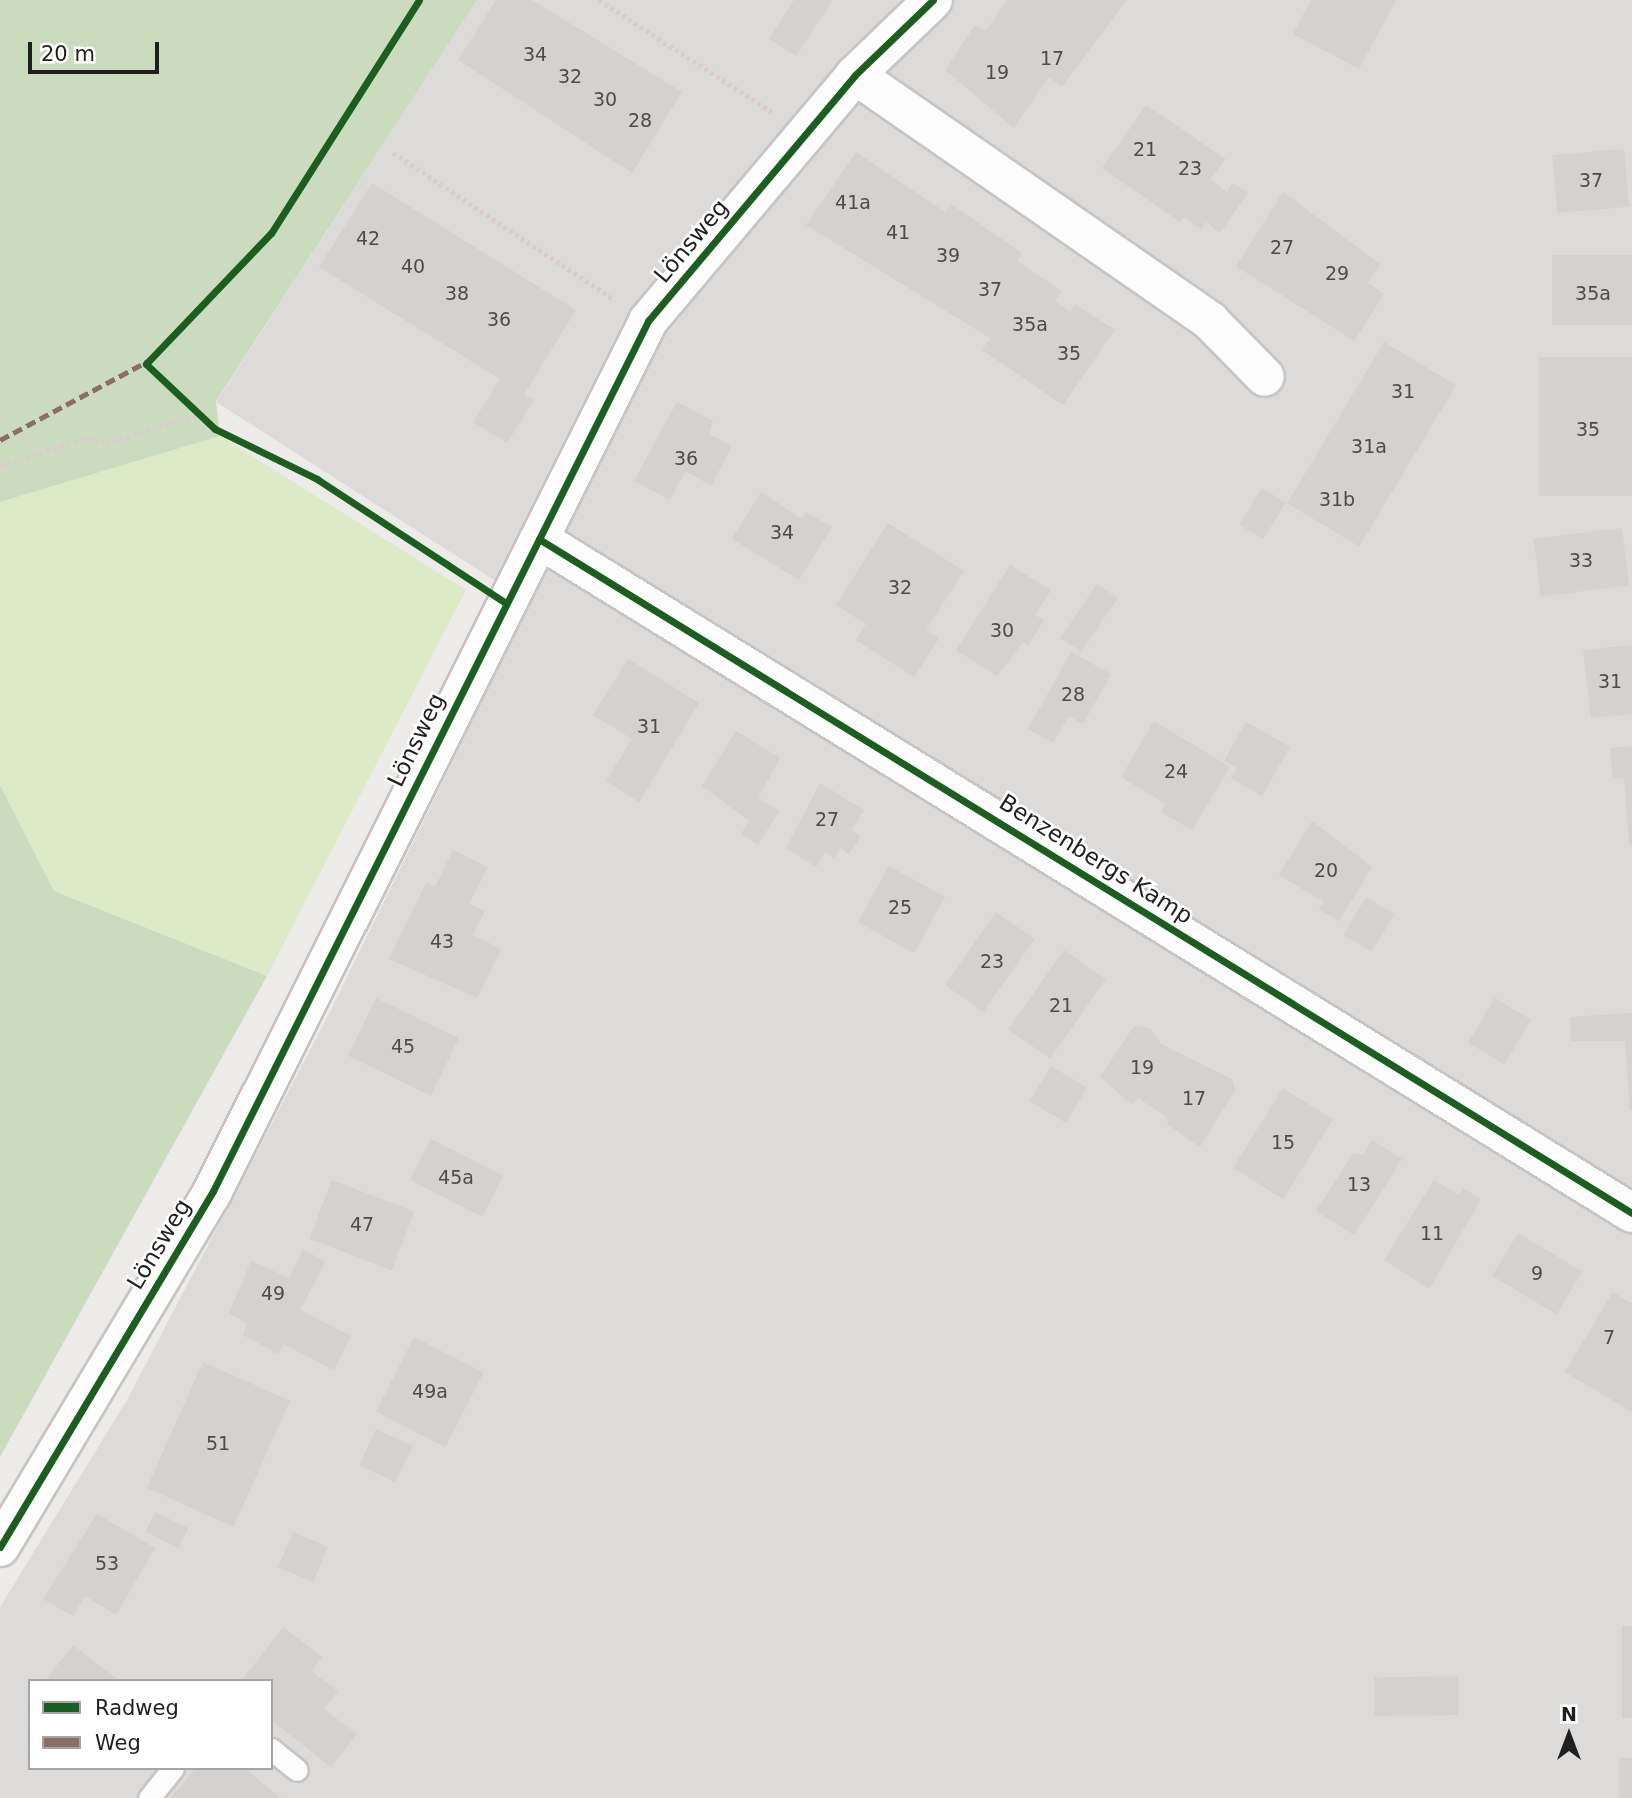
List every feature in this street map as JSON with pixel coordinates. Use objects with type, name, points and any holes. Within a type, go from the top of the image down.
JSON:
[{"type":"street","name":"Lönsweg","points":[[0,1547],[213,1191],[648,321],[855,75],[933,0]]},
{"type":"street","points":[[855,75],[1210,321],[1265,377]]},
{"type":"street","name":"Benzenbergs Kamp","points":[[539,539],[1632,1213]]},
{"type":"lane","points":[[273,1751],[297,1770]]},
{"type":"lane","points":[[149,1798],[171,1770]]},
{"type":"path","points":[[599,0],[807,134]]},
{"type":"path","points":[[393,153],[648,321]]},
{"type":"path","points":[[0,466],[88,437],[106,443],[196,416]]},
{"type":"shaded area","points":[[477,0],[1632,0],[1632,1798],[0,1798],[0,1607],[127,1400],[331,1010],[530,603],[216,402]]},
{"type":"green space","points":[[0,0],[477,0],[216,401],[220,436],[0,502]]},
{"type":"green space","points":[[220,436],[466,590],[267,976],[54,891],[0,785],[0,502]]},
{"type":"green space","points":[[0,785],[54,891],[267,976],[0,1457]]},
{"type":"building","points":[[496,0],[532,0],[682,92],[632,173],[458,60]]},
{"type":"building","points":[[794,0],[833,0],[796,56],[769,39]]},
{"type":"building","points":[[1007,0],[1127,0],[1062,87],[1049,77],[1014,128],[945,70],[975,25],[986,31]]},
{"type":"building","points":[[1311,0],[1396,0],[1359,69],[1293,34]]},
{"type":"building","points":[[1146,105],[1226,159],[1210,179],[1227,192],[1233,183],[1248,193],[1220,233],[1206,222],[1201,229],[1184,217],[1180,222],[1102,168]]},
{"type":"building","points":[[1624,149],[1629,207],[1557,213],[1552,155]]},
{"type":"building","points":[[856,152],[945,212],[951,204],[1022,253],[1017,261],[1062,291],[1055,301],[1070,312],[1075,304],[1115,330],[1063,405],[982,350],[990,338],[806,225]]},
{"type":"building","points":[[372,183],[576,310],[524,394],[534,400],[507,443],[473,422],[500,379],[319,267]]},
{"type":"building","points":[[1283,192],[1380,264],[1368,283],[1384,294],[1354,341],[1236,266]]},
{"type":"building","points":[[1552,255],[1632,255],[1632,325],[1552,325]]},
{"type":"building","points":[[1384,342],[1456,385],[1359,546],[1287,503]]},
{"type":"building","points":[[1539,357],[1632,357],[1632,496],[1539,496]]},
{"type":"building","points":[[677,402],[713,421],[709,434],[732,446],[711,486],[686,471],[670,500],[634,481]]},
{"type":"building","points":[[1262,488],[1286,503],[1263,539],[1239,524]]},
{"type":"building","points":[[761,492],[802,519],[806,512],[832,527],[799,580],[732,539]]},
{"type":"building","points":[[888,523],[964,571],[926,630],[939,638],[914,677],[856,640],[866,624],[836,605]]},
{"type":"building","points":[[1622,528],[1629,586],[1541,596],[1534,539]]},
{"type":"building","points":[[1010,565],[1051,590],[1035,615],[1044,620],[1028,646],[1023,642],[997,676],[956,650]]},
{"type":"building","points":[[1097,584],[1118,598],[1081,652],[1061,638]]},
{"type":"building","points":[[1632,645],[1632,714],[1591,718],[1583,650]]},
{"type":"building","points":[[1071,652],[1111,674],[1083,724],[1069,716],[1053,743],[1028,729]]},
{"type":"building","points":[[628,659],[699,703],[639,802],[606,781],[632,739],[593,715]]},
{"type":"building","points":[[1154,721],[1230,767],[1192,830],[1161,812],[1166,804],[1121,777]]},
{"type":"building","points":[[1246,722],[1290,747],[1262,796],[1231,778],[1237,768],[1224,761]]},
{"type":"building","points":[[736,731],[780,758],[758,798],[779,811],[758,845],[741,834],[749,821],[702,786]]},
{"type":"building","points":[[1632,746],[1632,844],[1629,844],[1624,778],[1613,779],[1610,748]]},
{"type":"building","points":[[820,783],[864,810],[851,830],[861,836],[849,854],[840,848],[834,858],[825,852],[816,867],[786,848]]},
{"type":"building","points":[[1312,821],[1372,867],[1339,921],[1319,909],[1324,902],[1279,875]]},
{"type":"building","points":[[453,850],[488,867],[469,904],[485,911],[473,935],[501,949],[477,998],[389,959],[426,883],[435,887]]},
{"type":"building","points":[[889,866],[945,897],[914,953],[858,922]]},
{"type":"building","points":[[1366,897],[1394,914],[1372,952],[1343,935]]},
{"type":"building","points":[[996,912],[1035,939],[983,1012],[945,985]]},
{"type":"building","points":[[1064,950],[1106,979],[1050,1059],[1008,1029]]},
{"type":"building","points":[[376,998],[459,1038],[431,1096],[348,1056]]},
{"type":"building","points":[[1495,998],[1531,1020],[1504,1064],[1468,1043]]},
{"type":"building","points":[[1632,1013],[1630,1110],[1625,1041],[1571,1041],[1570,1017]]},
{"type":"building","points":[[1134,1026],[1150,1028],[1161,1044],[1232,1079],[1235,1090],[1200,1147],[1168,1125],[1167,1117],[1138,1098],[1133,1105],[1100,1077]]},
{"type":"building","points":[[1051,1066],[1087,1088],[1066,1123],[1030,1101]]},
{"type":"building","points":[[1283,1088],[1333,1119],[1283,1199],[1233,1168]]},
{"type":"building","points":[[431,1139],[503,1176],[482,1217],[410,1180]]},
{"type":"building","points":[[1372,1140],[1402,1159],[1354,1235],[1316,1211],[1353,1153],[1363,1155]]},
{"type":"building","points":[[332,1180],[414,1212],[392,1270],[309,1239]]},
{"type":"building","points":[[1434,1180],[1459,1195],[1463,1188],[1481,1199],[1429,1289],[1384,1260]]},
{"type":"building","points":[[1518,1233],[1582,1272],[1557,1314],[1492,1276]]},
{"type":"building","points":[[303,1249],[325,1262],[300,1310],[351,1336],[334,1370],[283,1344],[278,1354],[243,1335],[247,1324],[229,1313],[251,1261],[289,1278]]},
{"type":"building","points":[[1613,1292],[1632,1304],[1632,1412],[1565,1372]]},
{"type":"building","points":[[414,1337],[483,1372],[445,1447],[376,1412]]},
{"type":"building","points":[[203,1362],[290,1401],[234,1527],[147,1488]]},
{"type":"building","points":[[376,1429],[412,1446],[395,1482],[359,1465]]},
{"type":"building","points":[[155,1512],[188,1528],[179,1548],[145,1532]]},
{"type":"building","points":[[97,1514],[155,1548],[116,1615],[85,1596],[73,1616],[43,1599]]},
{"type":"building","points":[[293,1532],[328,1547],[313,1582],[278,1567]]},
{"type":"building","points":[[1622,1626],[1632,1626],[1632,1718],[1622,1718]]},
{"type":"building","points":[[283,1627],[322,1657],[311,1671],[338,1691],[324,1709],[357,1734],[331,1767],[273,1722],[273,1679],[243,1679]]},
{"type":"building","points":[[73,1645],[117,1679],[47,1679]]},
{"type":"building","points":[[1458,1676],[1459,1715],[1375,1716],[1374,1677]]},
{"type":"building","points":[[1619,1758],[1632,1758],[1632,1798],[1619,1798]]},
{"type":"building","points":[[194,1770],[246,1770],[281,1798],[171,1798]]},
{"type":"marked path","points":[[0,440],[150,360]]},
{"type":"cycle path","points":[[419,0],[271,233],[146,364],[215,429],[317,479],[506,603]]},
{"type":"cycle path","points":[[0,1547],[213,1191],[648,321],[855,75],[933,0]]},
{"type":"cycle path","points":[[539,539],[1632,1213]]}]
